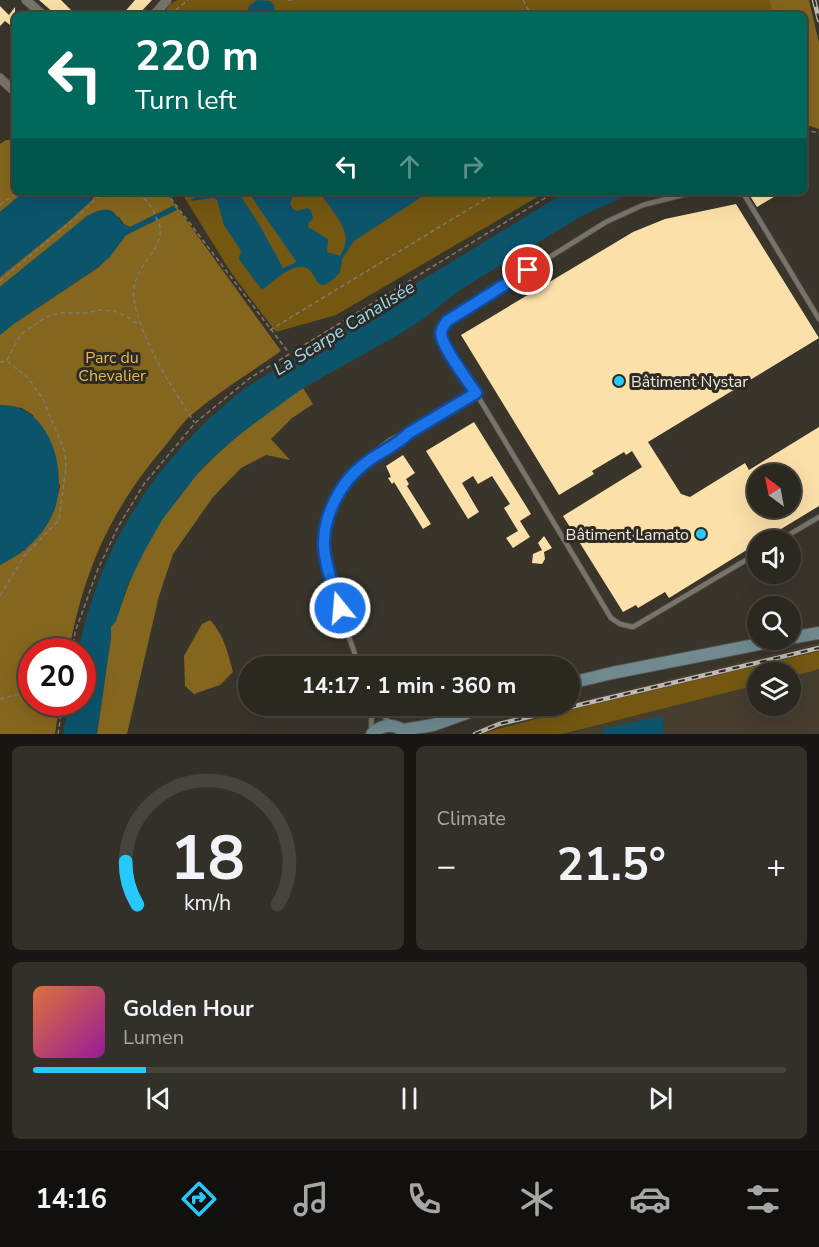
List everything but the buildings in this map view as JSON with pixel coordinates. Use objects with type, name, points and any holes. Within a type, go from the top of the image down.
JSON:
[{"type":"street","points":[[26,0],[40,12]]},
{"type":"street","points":[[157,12],[167,0]]},
{"type":"street","points":[[0,78],[12,89]]},
{"type":"street","points":[[801,636],[819,633]]},
{"type":"street","points":[[580,681],[747,646]]},
{"type":"street","points":[[371,734],[379,728],[401,730],[433,725],[458,716]]},
{"type":"street","points":[[423,734],[433,725]]},
{"type":"lane","points":[[682,195],[643,205],[606,222],[447,321],[441,334],[444,345],[476,393],[611,618],[620,624],[633,627],[747,560]]},
{"type":"lane","points":[[744,195],[819,319]]},
{"type":"lane","points":[[356,656],[334,591],[324,546],[332,508],[341,489],[365,463],[402,440],[409,433],[476,393]]},
{"type":"lane","points":[[797,530],[819,517]]},
{"type":"lane","points":[[371,734],[372,716]]},
{"type":"lane","points":[[385,716],[401,730]]},
{"type":"path","points":[[174,12],[188,0]]},
{"type":"path","points":[[288,0],[295,0]]},
{"type":"path","points":[[0,205],[14,195]]},
{"type":"path","points":[[0,281],[86,209],[98,195]]},
{"type":"path","points":[[139,195],[147,201],[160,228],[157,246],[137,273],[133,297],[141,326],[165,373],[195,423]]},
{"type":"path","points":[[168,195],[290,354]]},
{"type":"path","points":[[270,330],[492,195]]},
{"type":"path","points":[[74,638],[98,569],[117,527],[144,484],[195,423],[250,378],[550,195]]},
{"type":"path","points":[[7,361],[21,334],[46,317],[60,313],[114,311],[141,326]]},
{"type":"path","points":[[0,362],[7,361],[28,378],[43,399],[65,452],[66,467],[59,520],[24,556],[0,596]]},
{"type":"path","points":[[0,699],[18,694]]},
{"type":"path","points":[[58,734],[61,716]]},
{"type":"shaded area","points":[[177,0],[769,0],[772,12],[166,12],[169,5]]},
{"type":"shaded area","points":[[183,195],[541,195],[336,315],[276,332],[232,274]]},
{"type":"shaded area","points":[[819,643],[819,651],[808,654],[774,662],[747,662],[747,668],[580,708],[580,701],[790,650],[801,650],[801,647]]},
{"type":"shaded area","points":[[819,651],[819,669],[801,674],[801,662],[772,662]]},
{"type":"shaded area","points":[[747,668],[747,688],[562,734],[480,734],[546,716],[580,716],[580,708]]},
{"type":"shaded area","points":[[819,669],[819,734],[562,734],[747,688],[747,716],[801,716],[801,674]]},
{"type":"shaded area","points":[[549,716],[480,734],[470,734],[486,726],[510,718]]},
{"type":"green space","points":[[769,0],[809,0],[819,43],[819,129],[807,125],[807,12],[772,12]]},
{"type":"green space","points":[[6,140],[12,140],[12,195],[20,195],[0,212],[0,144]]},
{"type":"green space","name":"Parc du Chevalier","points":[[94,195],[168,195],[281,351],[188,418],[129,493],[102,542],[92,567],[72,638],[18,638],[18,716],[58,716],[55,734],[0,734],[0,565],[25,550],[54,511],[60,486],[33,415],[22,408],[0,405],[0,335],[99,267],[126,235],[176,210],[173,206],[130,227],[124,224],[119,217],[87,217],[0,287],[0,277],[70,220]]},
{"type":"green space","points":[[303,388],[313,404],[292,418],[271,439],[290,460],[266,455],[241,468],[213,497],[173,554],[159,596],[127,734],[97,734],[111,627],[135,570],[164,515],[198,473],[217,454],[259,419]]},
{"type":"green space","points":[[210,620],[222,638],[233,672],[220,685],[194,694],[185,686],[184,656],[202,624]]},
{"type":"water","points":[[257,0],[270,1],[274,5],[275,12],[246,12],[249,6]]},
{"type":"water","points":[[20,195],[95,195],[70,220],[0,277],[0,212]]},
{"type":"water","points":[[192,195],[240,195],[283,268],[296,261],[250,195],[294,195],[290,203],[292,208],[296,211],[308,208],[311,211],[313,218],[308,227],[328,239],[327,252],[340,256],[345,243],[345,233],[335,214],[320,195],[424,195],[354,241],[342,259],[340,272],[325,285],[319,284],[308,269],[297,267],[284,273],[262,290],[239,259],[241,251],[224,225],[217,200],[214,198],[191,201],[194,198]]},
{"type":"water","name":"La Scarpe Canalisée","points":[[561,195],[627,195],[580,217],[460,290],[398,335],[303,388],[236,437],[202,468],[162,520],[127,587],[116,621],[111,627],[97,734],[63,734],[66,716],[96,716],[96,638],[81,638],[88,611],[118,537],[160,473],[185,443],[245,388]]},
{"type":"water","points":[[174,206],[177,210],[126,235],[110,257],[98,267],[0,335],[0,287],[87,216],[98,211],[111,211],[124,225],[130,227]]},
{"type":"water","points":[[0,405],[17,407],[32,415],[43,427],[57,460],[59,478],[54,511],[45,528],[25,550],[0,565]]},
{"type":"water","points":[[662,716],[664,734],[603,734],[602,729]]},
{"type":"railway","points":[[814,0],[819,20]]},
{"type":"railway","points":[[475,734],[499,724],[819,648]]},
{"type":"place","name":"Bâtiment Nystar","points":[[619,381]]},
{"type":"place","name":"Bâtiment Lamato","points":[[701,534]]},
{"type":"route","points":[[340,608],[324,546],[326,528],[341,489],[365,463],[402,440],[409,433],[476,393],[444,345],[442,327],[447,321],[528,270]]}]
